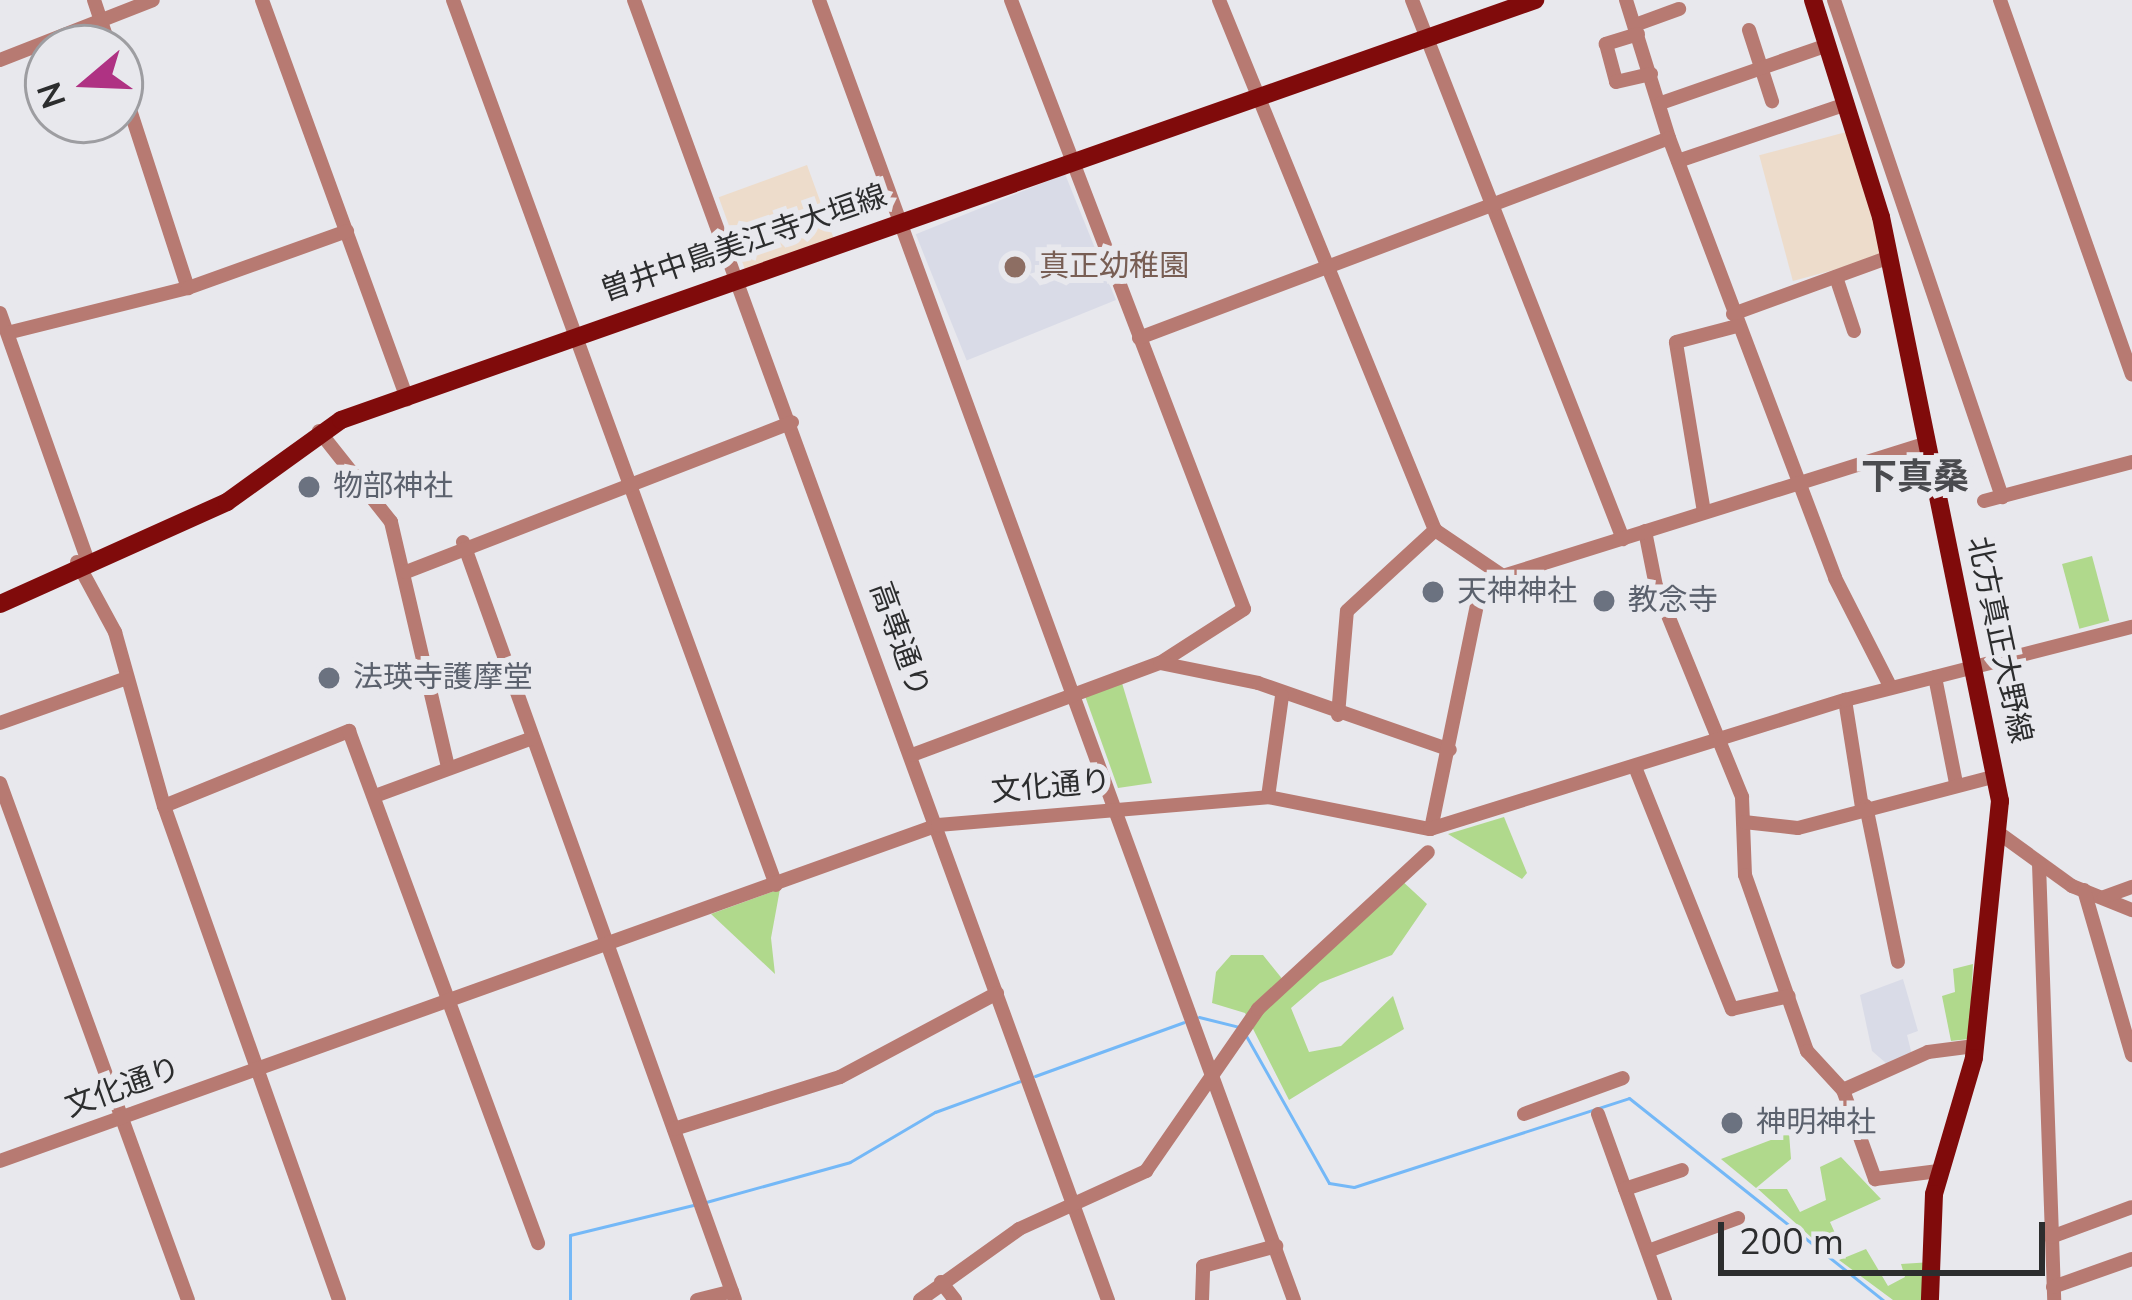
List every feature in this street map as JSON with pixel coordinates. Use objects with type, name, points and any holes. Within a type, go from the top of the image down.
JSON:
[{"type":"main road","name":"曽井中島美江寺大垣線","points":[[0,604],[82,559],[227,502],[319,431],[577,332],[904,222],[1068,158],[1427,42],[1535,0]]},
{"type":"main road","name":"北方真正大野線","points":[[1813,0],[1890,257],[1996,776],[1996,831],[1975,1046],[1938,1172],[1930,1300]]},
{"type":"street","points":[[94,0],[102,24]]},
{"type":"street","points":[[0,60],[154,0]]},
{"type":"street","points":[[262,0],[407,400]]},
{"type":"street","points":[[453,0],[776,885]]},
{"type":"street","name":"高専通り","points":[[634,0],[742,278],[1108,1300]]},
{"type":"street","points":[[819,0],[1120,808],[1294,1300]]},
{"type":"street","points":[[912,754],[1160,663],[1244,609],[1011,0]]},
{"type":"street","points":[[1220,0],[1435,530],[1503,576]]},
{"type":"street","points":[[1412,0],[1623,538]]},
{"type":"street","points":[[1626,0],[1735,320],[1891,688]]},
{"type":"street","points":[[1834,0],[2002,497]]},
{"type":"street","points":[[2000,0],[2132,374]]},
{"type":"street","points":[[1651,74],[1616,82],[1606,44],[1678,9]]},
{"type":"street","points":[[1750,30],[1772,101]]},
{"type":"street","points":[[1661,103],[1828,45]]},
{"type":"street","points":[[1678,160],[1846,104]]},
{"type":"street","points":[[1138,338],[1490,200],[1670,138]]},
{"type":"street","points":[[141,144],[188,288]]},
{"type":"street","points":[[11,332],[188,288],[346,231]]},
{"type":"street","points":[[1704,512],[1676,342],[1890,257]]},
{"type":"street","points":[[1836,277],[1854,331]]},
{"type":"street","points":[[0,313],[11,332],[82,559],[127,678],[164,806],[339,1300]]},
{"type":"street","points":[[406,572],[463,542],[792,422]]},
{"type":"street","points":[[319,431],[391,522],[448,766]]},
{"type":"street","points":[[1430,829],[1478,604],[1503,576],[1928,443]]},
{"type":"street","points":[[1984,501],[2132,462]]},
{"type":"street","points":[[1338,715],[1347,611],[1435,530]]},
{"type":"street","points":[[1645,531],[1744,822],[1745,875],[1807,1051],[1843,1090],[1875,1179],[1938,1172]]},
{"type":"street","points":[[463,542],[733,1296],[697,1300]]},
{"type":"street","name":"文化通り","points":[[0,1161],[938,825],[1268,797],[1430,829],[1845,700],[2132,627]]},
{"type":"street","points":[[1160,663],[1282,696],[1450,751]]},
{"type":"street","points":[[1935,677],[1956,783]]},
{"type":"street","points":[[0,723],[127,678]]},
{"type":"street","points":[[1268,797],[1282,696]]},
{"type":"street","points":[[1845,700],[1876,895],[1898,962]]},
{"type":"street","points":[[164,806],[350,731],[538,1243]]},
{"type":"street","points":[[375,796],[533,738]]},
{"type":"street","points":[[1635,767],[1732,1010],[1789,996]]},
{"type":"street","points":[[1744,822],[1798,829],[1864,807],[1996,776]]},
{"type":"street","points":[[0,783],[188,1300]]},
{"type":"street","points":[[1996,831],[2039,864],[2132,910]]},
{"type":"street","points":[[920,1300],[941,1282],[1074,1206],[1146,1171],[1258,1009],[1429,852]]},
{"type":"street","points":[[2039,864],[2054,1293],[2132,1258]]},
{"type":"street","points":[[2104,897],[2132,887]]},
{"type":"street","points":[[2084,890],[2132,1055]]},
{"type":"street","points":[[674,1129],[840,1077],[998,993]]},
{"type":"street","points":[[1843,1090],[1928,1052],[1975,1046]]},
{"type":"street","points":[[1524,1114],[1624,1078]]},
{"type":"street","points":[[1598,1114],[1665,1300]]},
{"type":"street","points":[[1625,1189],[1682,1170]]},
{"type":"street","points":[[2051,1237],[2132,1207]]},
{"type":"street","points":[[1648,1251],[1738,1218]]},
{"type":"street","points":[[1202,1300],[1203,1266],[1276,1246]]},
{"type":"street","points":[[941,1282],[955,1300]]},
{"type":"shaded area","points":[[1850,131],[1884,257],[1793,281],[1759,155]]},
{"type":"shaded area","points":[[807,165],[834,240],[746,272],[719,197]]},
{"type":"shaded area","name":"真正幼稚園","points":[[1065,174],[1116,300],[967,360],[916,234]]},
{"type":"shaded area","points":[[1903,979],[1918,1031],[1907,1035],[1912,1055],[1887,1064],[1872,1051],[1860,995]]},
{"type":"green space","points":[[2092,556],[2109,621],[2079,629],[2062,564]]},
{"type":"green space","points":[[1122,683],[1152,783],[1118,788],[1085,696]]},
{"type":"green space","points":[[1504,817],[1527,873],[1522,879],[1448,834]]},
{"type":"green space","points":[[1400,879],[1427,904],[1392,955],[1320,983],[1291,1008],[1309,1052],[1341,1046],[1393,996],[1404,1029],[1289,1100],[1245,1013],[1212,1003],[1216,972],[1231,955],[1263,955],[1288,986]]},
{"type":"green space","points":[[780,889],[771,938],[775,974],[711,914]]},
{"type":"green space","points":[[1973,964],[1969,1039],[1951,1041],[1942,996],[1955,992],[1953,969]]},
{"type":"green space","points":[[1789,1133],[1791,1159],[1756,1188],[1721,1159]]},
{"type":"green space","points":[[1841,1157],[1881,1199],[1830,1222],[1839,1242],[1822,1247],[1758,1189],[1787,1189],[1800,1212],[1826,1200],[1820,1167]]},
{"type":"green space","points":[[1866,1249],[1888,1286],[1905,1277],[1901,1264],[1932,1262],[1921,1300],[1893,1300],[1839,1260]]},
{"type":"waterway","points":[[1199,1017],[1239,1027]]},
{"type":"waterway","points":[[1035,1076],[1184,1022]]},
{"type":"waterway","points":[[1245,1034],[1329,1183],[1354,1187],[1629,1098],[1883,1300]]},
{"type":"waterway","points":[[706,1202],[850,1162],[935,1112],[1020,1081]]},
{"type":"waterway","points":[[570,1300],[570,1235],[697,1204]]},
{"type":"place","name":"真正幼稚園","points":[[1015,267]]},
{"type":"place","name":"物部神社","points":[[309,487]]},
{"type":"place","name":"天神神社","points":[[1433,592]]},
{"type":"place","name":"教念寺","points":[[1604,601]]},
{"type":"place","name":"法瑛寺護摩堂","points":[[329,678]]},
{"type":"place","name":"神明神社","points":[[1732,1123]]},
{"type":"district","name":"下真桑","points":[[1915,478]]}]
